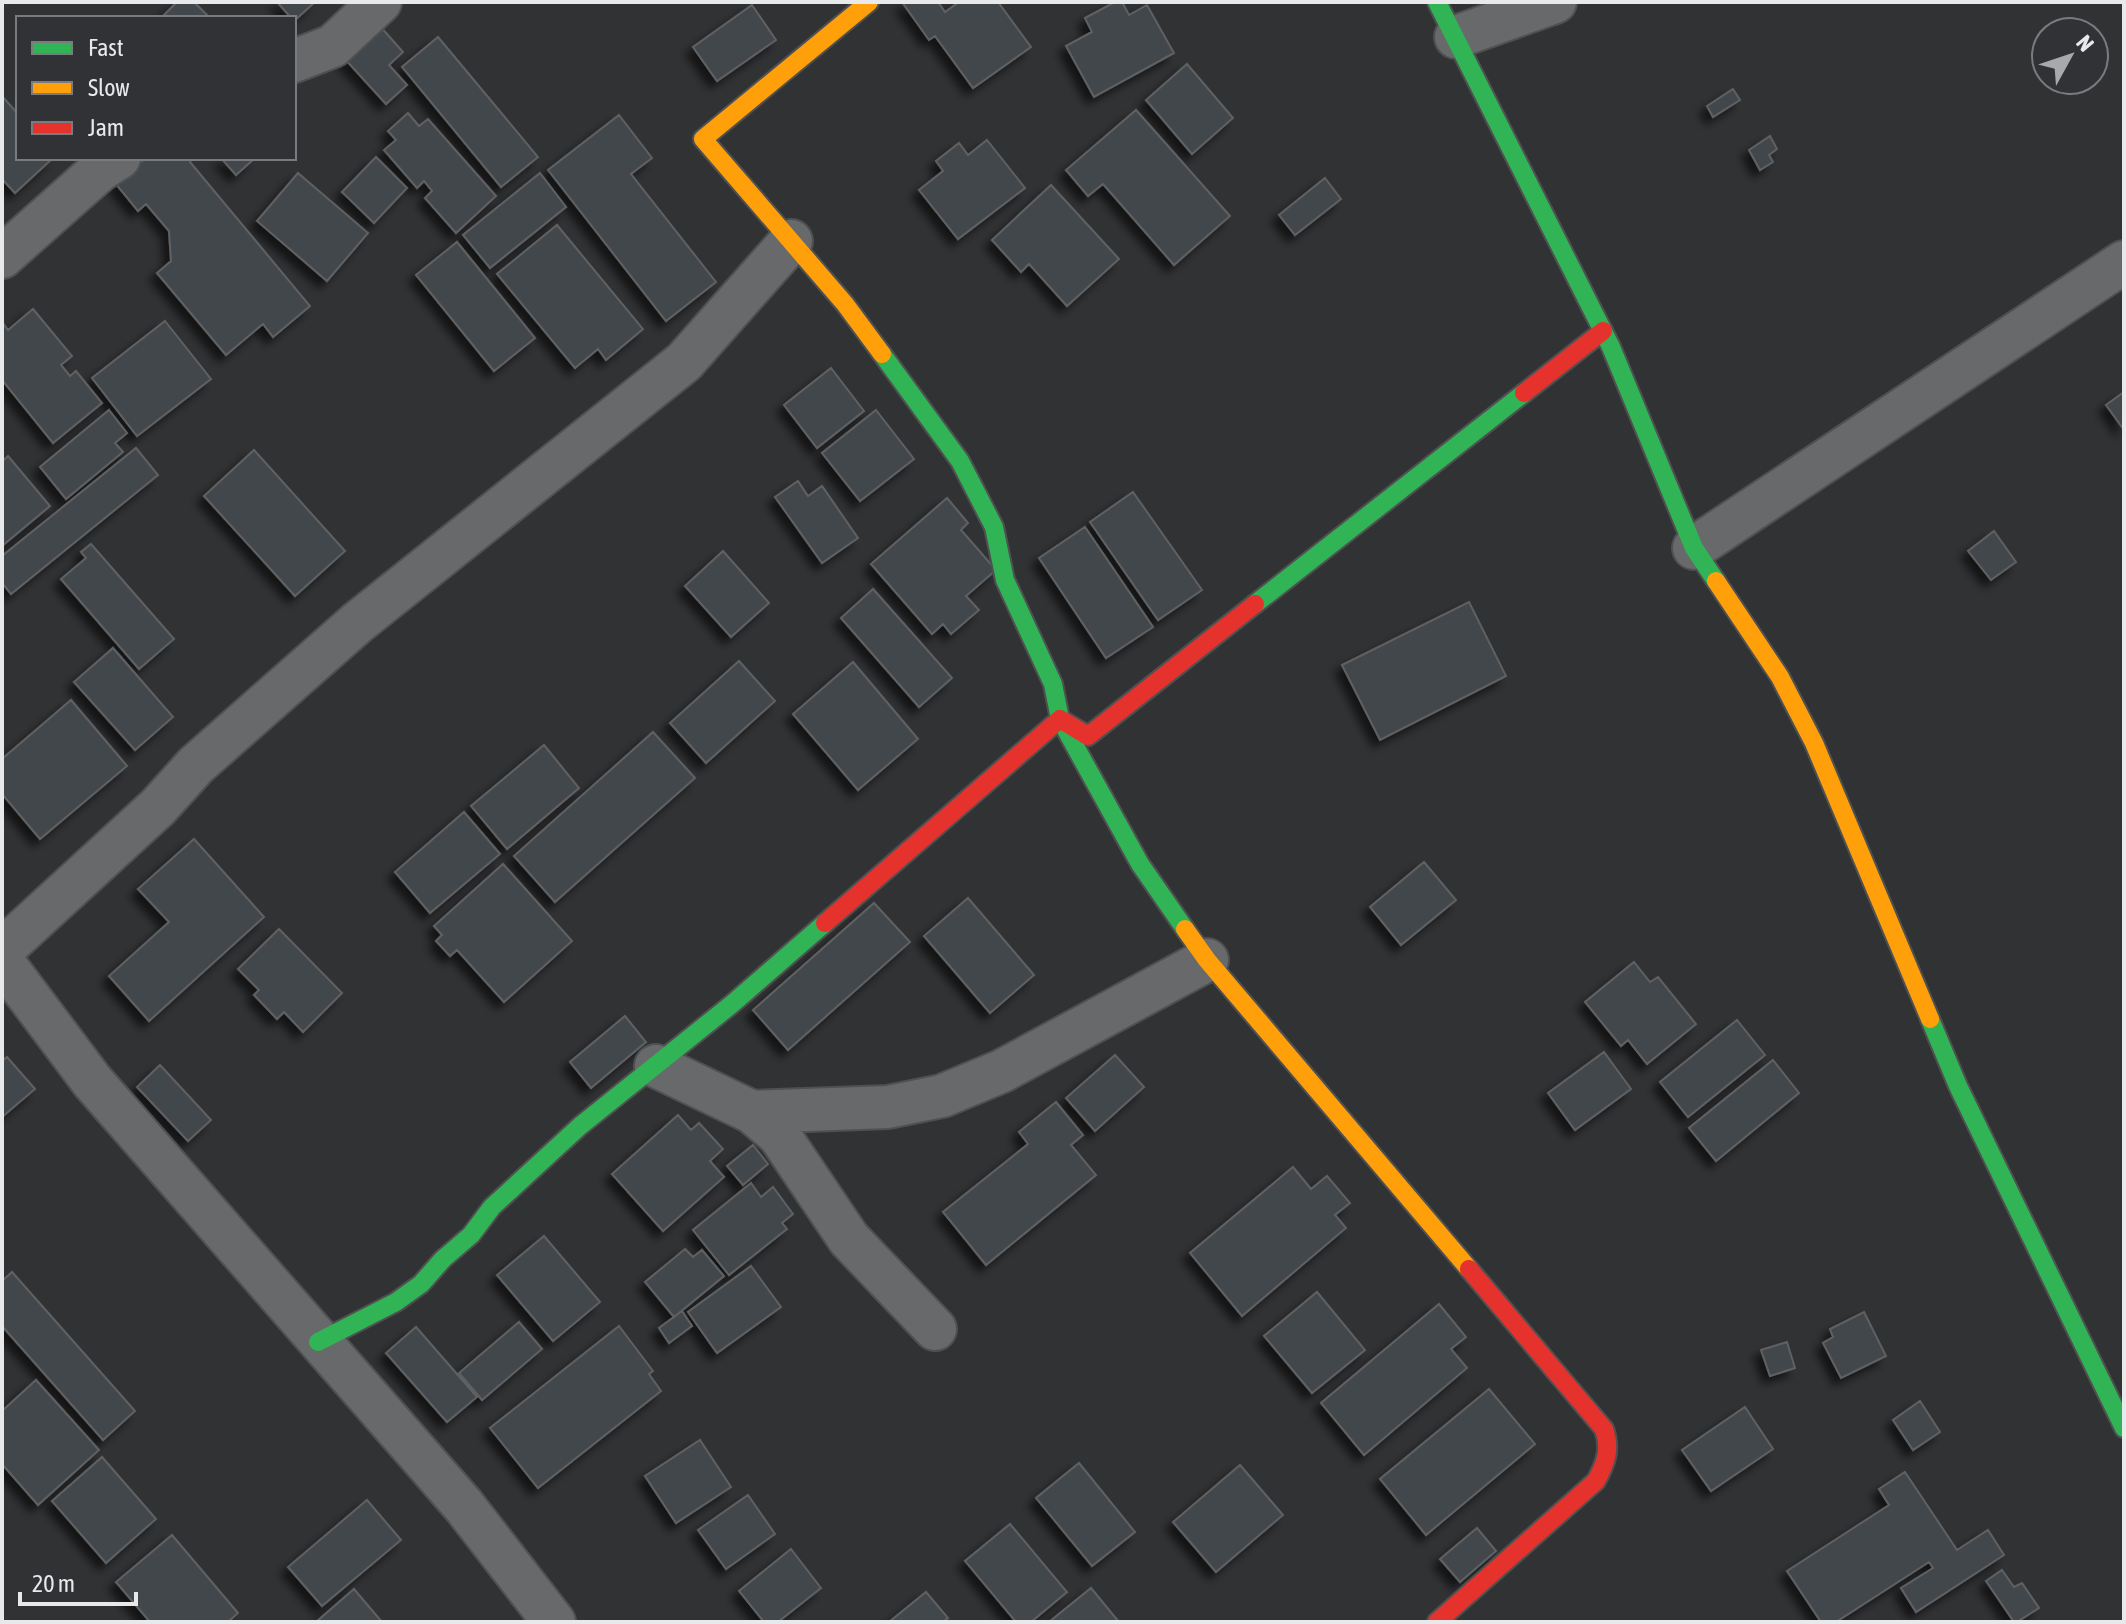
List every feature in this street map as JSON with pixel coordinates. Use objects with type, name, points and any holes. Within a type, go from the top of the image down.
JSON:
[{"type":"street","points":[[296,60],[333,46],[380,2]]},
{"type":"street","points":[[869,2],[703,139],[845,304],[960,461],[994,527],[1005,580],[1053,684],[1060,719],[1140,864],[1207,960],[1604,1429],[1611,1445],[1605,1466],[1596,1481],[1437,1622]]},
{"type":"street","points":[[1555,2],[1446,20],[1603,331],[1694,548],[1780,677],[1814,743],[1958,1086],[2124,1428]]},
{"type":"street","points":[[2,257],[100,170],[116,160]]},
{"type":"street","points":[[2,950],[158,807],[196,765],[357,623],[684,362],[791,241]]},
{"type":"street","points":[[1694,548],[2124,262]]},
{"type":"street","points":[[1060,719],[1088,736],[1603,331]]},
{"type":"street","points":[[318,1342],[396,1302],[421,1284],[443,1259],[471,1235],[492,1207],[580,1126],[732,1004],[1060,719]]},
{"type":"street","points":[[752,1112],[888,1107],[942,1096],[1002,1071],[1207,960]]},
{"type":"street","points":[[2,961],[92,1081],[464,1506],[554,1622]]},
{"type":"street","points":[[656,1066],[752,1112],[779,1135],[849,1239],[935,1329]]},
{"type":"building","points":[[177,2],[194,2],[208,16],[163,16]]},
{"type":"building","points":[[277,2],[315,2],[296,19],[296,16],[290,16]]},
{"type":"building","points":[[902,2],[938,2],[945,12],[959,2],[998,2],[1031,47],[973,88],[935,36],[929,40]]},
{"type":"building","points":[[1115,2],[1122,2],[1129,15],[1147,5],[1174,53],[1094,97],[1066,46],[1092,32],[1085,18]]},
{"type":"building","points":[[752,5],[776,40],[717,81],[693,47]]},
{"type":"building","points":[[379,25],[403,52],[389,65],[407,85],[386,104],[344,58]]},
{"type":"building","points":[[438,37],[538,157],[501,187],[402,67]]},
{"type":"building","points":[[1187,64],[1233,118],[1192,154],[1146,100]]},
{"type":"building","points":[[1733,89],[1740,100],[1713,117],[1707,106]]},
{"type":"building","points":[[2,96],[16,112],[16,160],[51,160],[15,193],[2,179]]},
{"type":"building","points":[[1136,110],[1230,216],[1174,265],[1103,184],[1088,196],[1066,170]]},
{"type":"building","points":[[408,113],[419,126],[428,119],[496,196],[456,233],[425,198],[432,191],[424,181],[417,188],[384,150],[396,140],[388,131]]},
{"type":"building","points":[[619,115],[652,158],[631,174],[716,282],[666,321],[548,170]]},
{"type":"building","points":[[1770,136],[1777,149],[1769,155],[1773,162],[1760,170],[1749,150]]},
{"type":"building","points":[[987,140],[1025,188],[958,239],[919,190],[943,171],[936,161],[959,143],[968,155]]},
{"type":"building","points":[[376,157],[407,188],[374,223],[342,192]]},
{"type":"building","points":[[144,160],[191,160],[310,306],[273,337],[263,324],[226,355],[157,273],[171,261],[169,231],[146,204],[138,211],[115,183]]},
{"type":"building","points":[[223,160],[253,160],[236,175]]},
{"type":"building","points":[[298,173],[368,233],[327,281],[257,221]]},
{"type":"building","points":[[540,173],[566,207],[490,268],[463,235]]},
{"type":"building","points":[[1325,178],[1341,199],[1295,235],[1279,215]]},
{"type":"building","points":[[1051,185],[1119,259],[1067,306],[1029,264],[1021,272],[992,240]]},
{"type":"building","points":[[557,225],[643,329],[606,360],[598,349],[575,368],[497,274]]},
{"type":"building","points":[[457,242],[535,338],[494,371],[416,275]]},
{"type":"building","points":[[33,309],[72,356],[61,365],[70,376],[76,371],[102,403],[53,443],[2,380],[2,322],[8,330]]},
{"type":"building","points":[[165,321],[211,379],[137,436],[92,378]]},
{"type":"building","points":[[831,368],[864,411],[817,448],[784,405]]},
{"type":"building","points":[[2124,392],[2124,430],[2106,405]]},
{"type":"building","points":[[109,410],[127,433],[115,443],[123,452],[66,499],[40,467]]},
{"type":"building","points":[[876,410],[914,459],[860,501],[822,453]]},
{"type":"building","points":[[136,448],[158,475],[11,594],[2,583],[2,556]]},
{"type":"building","points":[[254,450],[345,551],[295,596],[204,496]]},
{"type":"building","points":[[8,456],[50,506],[2,546],[2,462]]},
{"type":"building","points":[[798,481],[808,496],[822,486],[858,538],[822,563],[775,497]]},
{"type":"building","points":[[1133,492],[1202,590],[1158,620],[1090,522]]},
{"type":"building","points":[[947,498],[968,523],[961,530],[996,570],[966,596],[979,610],[951,634],[943,624],[932,634],[871,564]]},
{"type":"building","points":[[1085,527],[1153,627],[1106,658],[1039,558]]},
{"type":"building","points":[[1994,531],[2016,562],[1991,580],[1968,551]]},
{"type":"building","points":[[91,544],[174,639],[139,669],[61,579],[86,558],[81,552]]},
{"type":"building","points":[[723,551],[769,603],[731,637],[685,586]]},
{"type":"building","points":[[873,589],[952,678],[919,707],[841,618]]},
{"type":"building","points":[[1469,602],[1506,676],[1380,740],[1342,665]]},
{"type":"building","points":[[113,648],[173,717],[135,750],[74,682]]},
{"type":"building","points":[[739,661],[775,701],[706,763],[670,723]]},
{"type":"building","points":[[853,662],[918,739],[858,790],[793,714]]},
{"type":"building","points":[[71,700],[127,766],[40,839],[2,794],[2,759]]},
{"type":"building","points":[[653,732],[695,778],[555,902],[514,856]]},
{"type":"building","points":[[544,745],[579,788],[507,849],[471,806]]},
{"type":"building","points":[[464,812],[500,854],[430,913],[395,872]]},
{"type":"building","points":[[194,839],[264,917],[149,1021],[109,976],[169,922],[138,889]]},
{"type":"building","points":[[1424,862],[1456,900],[1401,945],[1370,907]]},
{"type":"building","points":[[503,864],[572,941],[504,1002],[457,950],[450,956],[436,941],[442,935],[434,926]]},
{"type":"building","points":[[968,898],[1034,975],[990,1013],[924,936]]},
{"type":"building","points":[[874,903],[910,942],[788,1050],[753,1010]]},
{"type":"building","points":[[279,929],[342,993],[303,1032],[284,1012],[277,1019],[254,995],[259,990],[238,969]]},
{"type":"building","points":[[1634,962],[1650,982],[1658,977],[1696,1024],[1647,1064],[1628,1040],[1621,1046],[1585,1002]]},
{"type":"building","points":[[625,1016],[646,1042],[591,1088],[570,1062]]},
{"type":"building","points":[[1737,1020],[1765,1055],[1688,1117],[1660,1082]]},
{"type":"building","points":[[1604,1052],[1631,1089],[1575,1130],[1548,1093]]},
{"type":"building","points":[[1115,1055],[1144,1087],[1095,1131],[1066,1098]]},
{"type":"building","points":[[7,1057],[35,1089],[2,1117],[2,1061]]},
{"type":"building","points":[[1773,1060],[1799,1093],[1716,1161],[1689,1128]]},
{"type":"building","points":[[160,1065],[211,1120],[188,1141],[137,1087]]},
{"type":"building","points":[[1056,1102],[1083,1135],[1071,1145],[1096,1175],[986,1265],[943,1212],[1028,1144],[1019,1132]]},
{"type":"building","points":[[678,1115],[691,1130],[699,1123],[723,1149],[710,1161],[724,1177],[663,1231],[612,1174]]},
{"type":"building","points":[[753,1145],[768,1164],[743,1185],[727,1166]]},
{"type":"building","points":[[1293,1167],[1311,1189],[1327,1176],[1350,1203],[1335,1215],[1346,1228],[1242,1316],[1190,1253]]},
{"type":"building","points":[[751,1183],[761,1197],[773,1187],[793,1214],[782,1223],[787,1229],[729,1275],[693,1230]]},
{"type":"building","points":[[544,1236],[600,1302],[553,1341],[497,1275]]},
{"type":"building","points":[[685,1249],[693,1257],[702,1250],[724,1276],[674,1317],[645,1282]]},
{"type":"building","points":[[751,1266],[781,1307],[717,1353],[688,1312]]},
{"type":"building","points":[[12,1272],[135,1411],[103,1440],[2,1326],[2,1281]]},
{"type":"building","points":[[1317,1292],[1365,1350],[1312,1393],[1264,1336]]},
{"type":"building","points":[[1439,1304],[1466,1337],[1451,1349],[1467,1368],[1364,1455],[1321,1403]]},
{"type":"building","points":[[682,1311],[692,1326],[669,1343],[659,1328]]},
{"type":"building","points":[[1864,1312],[1886,1356],[1841,1378],[1823,1343],[1833,1337],[1830,1329]]},
{"type":"building","points":[[519,1322],[542,1349],[482,1400],[459,1373]]},
{"type":"building","points":[[619,1326],[653,1371],[649,1374],[661,1391],[538,1488],[490,1428]]},
{"type":"building","points":[[416,1327],[477,1397],[447,1422],[386,1353]]},
{"type":"building","points":[[1787,1342],[1795,1368],[1770,1376],[1761,1350]]},
{"type":"building","points":[[36,1380],[99,1450],[38,1505],[2,1464],[2,1411]]},
{"type":"building","points":[[1489,1389],[1535,1444],[1426,1535],[1380,1479]]},
{"type":"building","points":[[1920,1401],[1940,1432],[1913,1450],[1893,1420]]},
{"type":"building","points":[[1745,1407],[1773,1449],[1711,1491],[1682,1450]]},
{"type":"building","points":[[700,1440],[731,1487],[676,1523],[645,1476]]},
{"type":"building","points":[[102,1457],[156,1519],[106,1563],[52,1501]]},
{"type":"building","points":[[1079,1463],[1135,1532],[1092,1566],[1036,1498]]},
{"type":"building","points":[[1240,1465],[1283,1515],[1216,1572],[1173,1522]]},
{"type":"building","points":[[1905,1472],[1957,1550],[1988,1530],[2004,1555],[1916,1612],[1901,1588],[1933,1568],[1929,1562],[1836,1622],[1821,1622],[1787,1571],[1889,1505],[1879,1489]]},
{"type":"building","points":[[748,1495],[775,1534],[726,1569],[698,1530]]},
{"type":"building","points":[[367,1500],[401,1540],[322,1606],[288,1567]]},
{"type":"building","points":[[1010,1524],[1067,1592],[1031,1622],[1016,1622],[965,1561]]},
{"type":"building","points":[[1477,1528],[1496,1551],[1460,1582],[1440,1559]]},
{"type":"building","points":[[172,1535],[238,1613],[228,1622],[150,1622],[116,1582]]},
{"type":"building","points":[[791,1549],[821,1588],[778,1622],[764,1622],[739,1591]]},
{"type":"building","points":[[2002,1570],[2014,1587],[2022,1583],[2039,1608],[2017,1622],[1986,1581]]},
{"type":"building","points":[[1091,1588],[1119,1622],[1049,1622]]},
{"type":"building","points":[[354,1589],[382,1622],[316,1622]]},
{"type":"building","points":[[926,1592],[948,1618],[943,1622],[889,1622]]},
{"type":"traffic: fast","points":[[1437,2],[1611,347],[1694,548],[1716,581]]},
{"type":"traffic: fast","points":[[882,354],[960,461],[994,527],[1005,580],[1053,684],[1060,719],[1140,864],[1185,929]]},
{"type":"traffic: fast","points":[[1255,604],[1524,393]]},
{"type":"traffic: fast","points":[[318,1342],[396,1302],[421,1284],[443,1259],[471,1235],[492,1207],[580,1126],[732,1004],[825,923]]},
{"type":"traffic: fast","points":[[1930,1019],[1958,1086],[2124,1428]]},
{"type":"traffic: slow","points":[[869,2],[703,139],[845,304],[882,354]]},
{"type":"traffic: slow","points":[[1716,581],[1780,677],[1814,743],[1930,1019]]},
{"type":"traffic: slow","points":[[1185,929],[1207,960],[1469,1269]]},
{"type":"traffic: jam","points":[[1524,393],[1603,331]]},
{"type":"traffic: jam","points":[[825,923],[1060,719],[1088,736],[1255,604]]},
{"type":"traffic: jam","points":[[1437,1622],[1596,1481],[1607,1449],[1604,1429],[1469,1269]]}]
